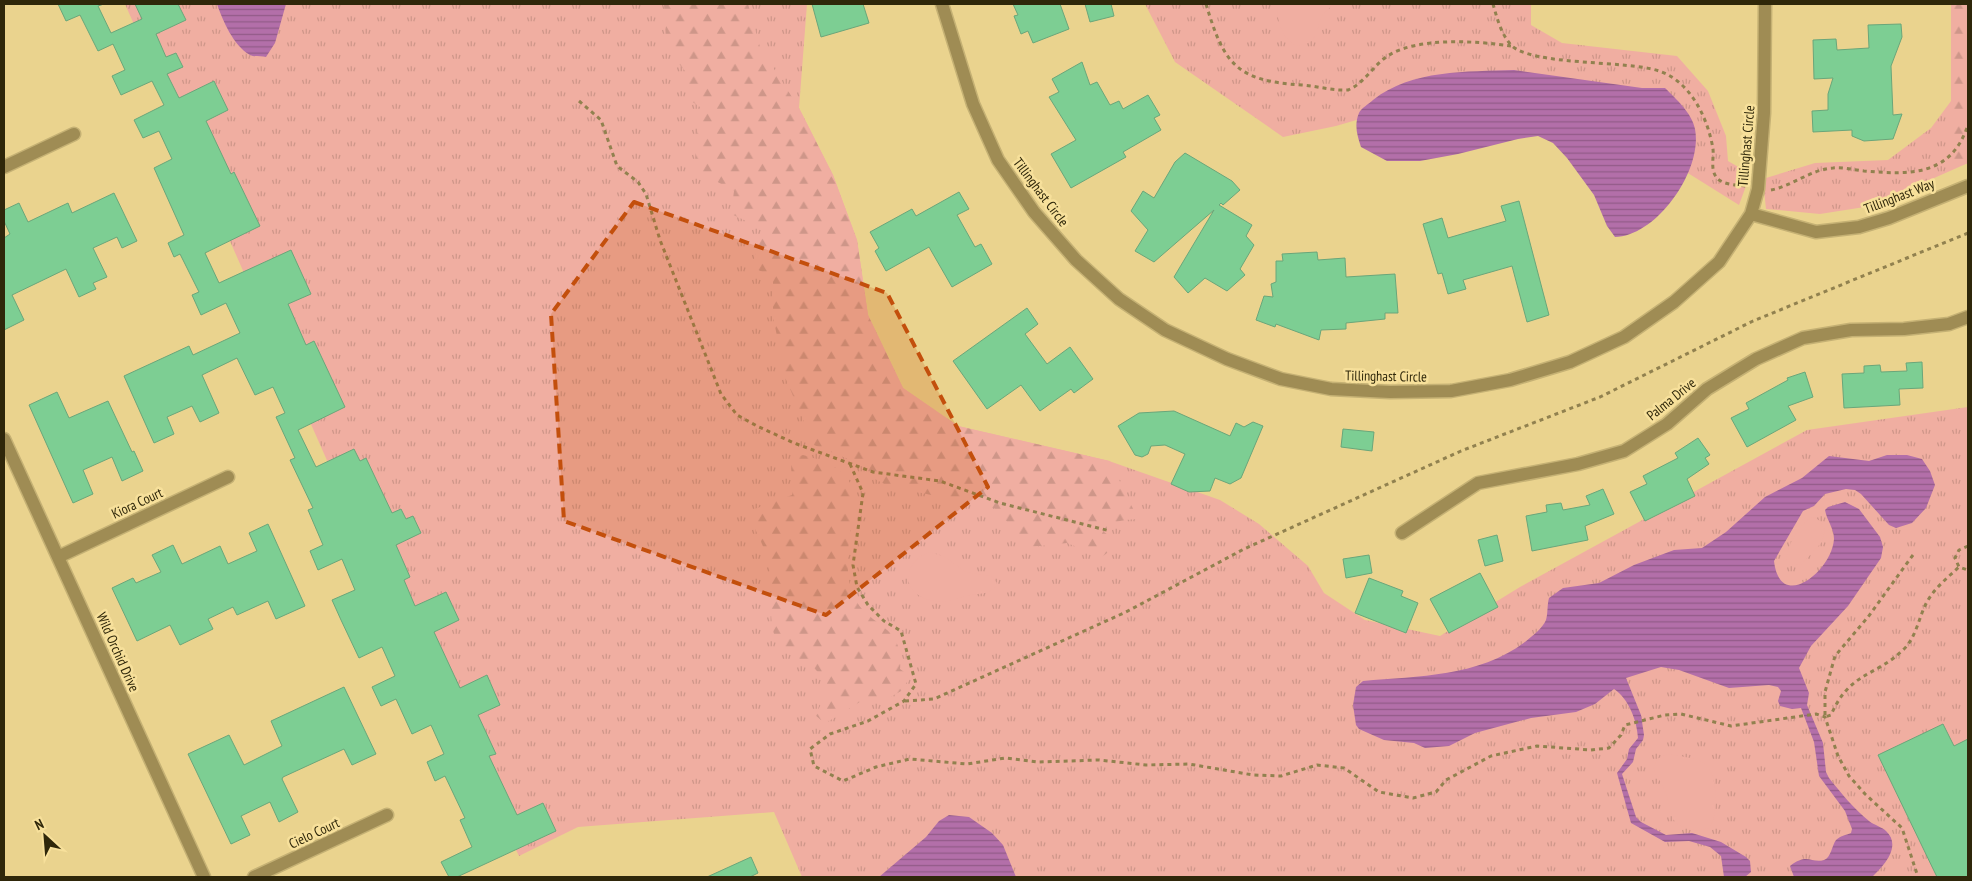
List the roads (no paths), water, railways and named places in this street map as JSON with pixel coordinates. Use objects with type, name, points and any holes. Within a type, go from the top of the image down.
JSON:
[{"type":"street","name":"Tillinghast Circle","points":[[942,4],[973,104],[998,160],[1034,212],[1076,260],[1119,299],[1166,330],[1227,359],[1280,379],[1331,389],[1390,392],[1452,391],[1510,380],[1570,362],[1624,337],[1674,302],[1719,262],[1751,214],[1758,189],[1764,113],[1765,4]]},
{"type":"street","points":[[4,167],[74,134]]},
{"type":"street","name":"Tillinghast Way","points":[[1751,214],[1816,232],[1858,227],[1889,218],[1968,186]]},
{"type":"street","name":"Palma Drive","points":[[1402,533],[1478,483],[1578,464],[1624,451],[1667,424],[1707,389],[1756,359],[1803,338],[1851,330],[1904,329],[1949,324],[1968,317]]},
{"type":"street","name":"Wild Orchid Drive","points":[[4,438],[204,877]]},
{"type":"street","name":"Kiora Court","points":[[58,557],[228,476]]},
{"type":"street","name":"Cielo Court","points":[[254,877],[387,815]]}]
